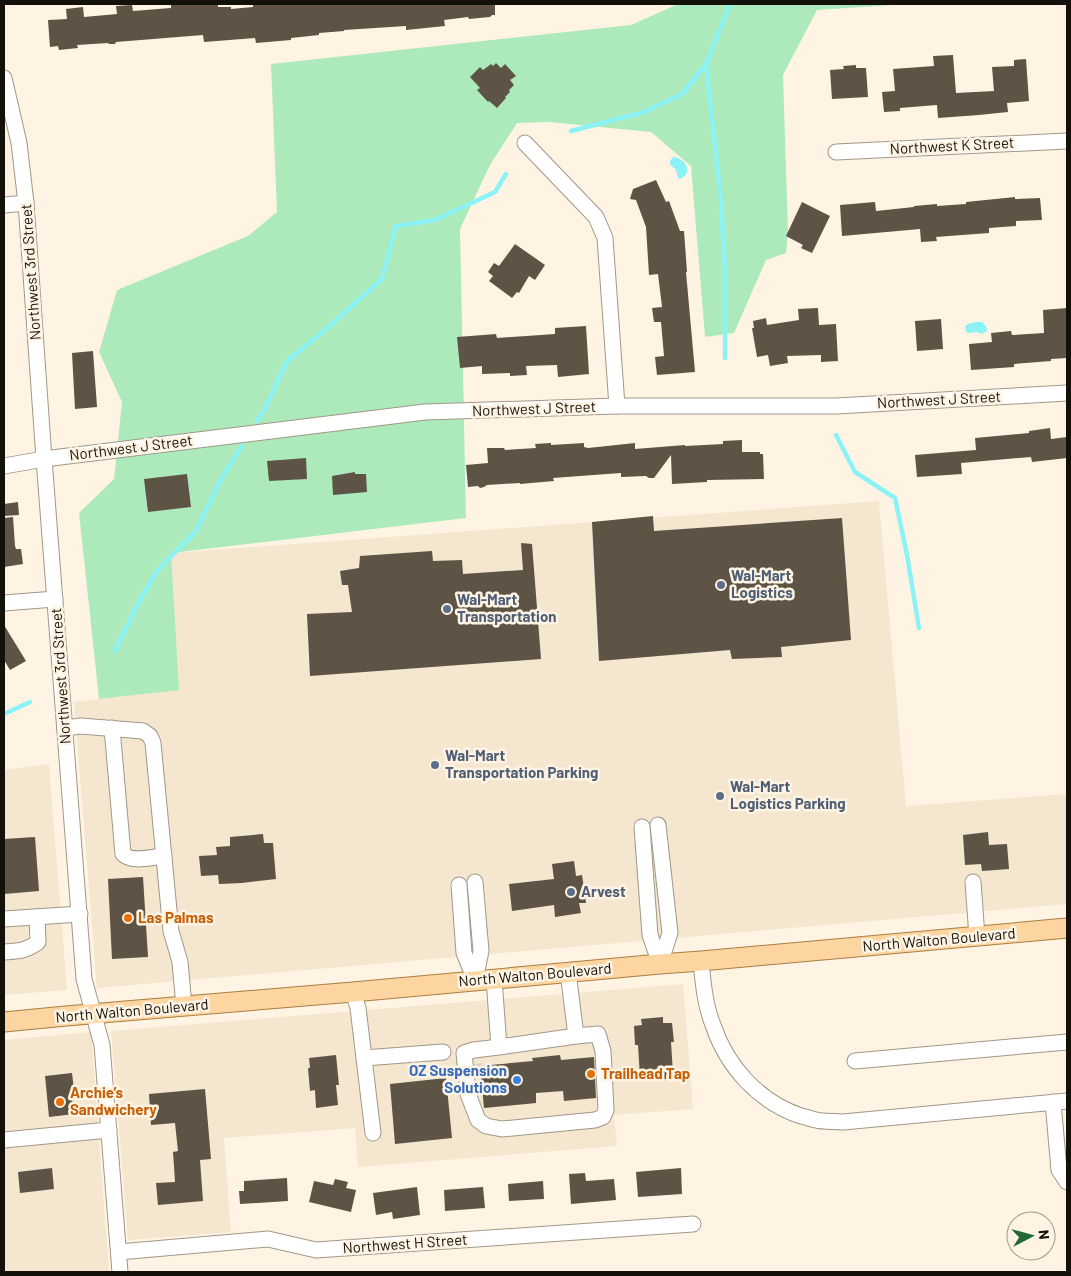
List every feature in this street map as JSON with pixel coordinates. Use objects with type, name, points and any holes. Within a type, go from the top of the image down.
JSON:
[{"type":"main road","name":"North Walton Boulevard","points":[[4,1022],[1067,928]]},
{"type":"street","name":"Northwest 3rd Street","points":[[4,78],[19,143],[26,203],[85,984],[102,1045],[120,1272]]},
{"type":"street","name":"Northwest K Street","points":[[836,152],[1067,141]]},
{"type":"street","points":[[524,143],[596,217],[605,238],[617,406]]},
{"type":"street","points":[[4,205],[26,203]]},
{"type":"street","name":"Northwest J Street","points":[[4,466],[44,459],[425,412],[617,406],[836,406],[1067,393]]},
{"type":"street","points":[[4,603],[55,599]]},
{"type":"street","points":[[65,728],[81,726],[143,731],[150,736],[153,743],[171,931],[180,962],[184,1006]]},
{"type":"street","points":[[112,728],[122,854],[126,858],[134,859],[164,856]]},
{"type":"street","points":[[658,826],[670,933],[660,964]]},
{"type":"street","points":[[642,827],[650,935],[660,964]]},
{"type":"street","points":[[475,882],[481,951],[475,980]]},
{"type":"street","points":[[973,882],[977,937]]},
{"type":"street","points":[[459,885],[464,953],[475,980]]},
{"type":"street","points":[[4,919],[80,914]]},
{"type":"street","points":[[4,952],[23,951],[32,948],[38,942],[37,917]]},
{"type":"street","points":[[700,961],[706,1000],[713,1026],[725,1052],[747,1082],[765,1098],[789,1112],[815,1120],[843,1122],[1060,1101],[1059,1170],[1067,1182]]},
{"type":"street","points":[[568,972],[576,1036]]},
{"type":"street","points":[[494,979],[499,1047]]},
{"type":"street","points":[[353,992],[358,1008],[373,1133]]},
{"type":"street","points":[[474,1111],[477,1096],[475,1062],[464,1053],[468,1094],[474,1111],[478,1120],[486,1126],[502,1129],[595,1120],[603,1117],[606,1110],[603,1052],[598,1034],[499,1047],[475,1062]]},
{"type":"street","points":[[855,1061],[1067,1042]]},
{"type":"street","points":[[364,1058],[442,1052]]},
{"type":"street","points":[[4,1140],[109,1130]]},
{"type":"street","name":"Northwest H Street","points":[[119,1252],[268,1239],[316,1250],[693,1224]]},
{"type":"shaded area","points":[[879,501],[906,806],[1067,794],[1067,904],[97,988],[74,702],[178,689],[171,553]]},
{"type":"shaded area","points":[[49,764],[67,990],[4,995],[4,770]]},
{"type":"shaded area","points":[[683,984],[693,1109],[614,1115],[617,1146],[358,1167],[355,1128],[224,1138],[231,1232],[128,1240],[111,1031]]},
{"type":"shaded area","points":[[91,1032],[109,1272],[4,1272],[4,1040]]},
{"type":"green space","points":[[678,4],[908,4],[817,10],[783,75],[788,232],[786,253],[766,260],[734,333],[705,337],[691,166],[651,132],[549,122],[517,123],[490,165],[460,229],[466,518],[171,553],[179,690],[99,699],[79,513],[114,479],[122,402],[99,352],[117,290],[248,236],[277,212],[271,64],[631,25]]},
{"type":"water","points":[[673,157],[682,160],[687,166],[687,173],[680,179],[676,170],[670,164]]},
{"type":"water","points":[[982,322],[986,326],[987,331],[981,334],[966,332],[966,325]]},
{"type":"building","points":[[171,4],[218,4],[218,7],[231,7],[231,9],[253,7],[253,4],[495,4],[495,15],[490,17],[444,20],[445,26],[406,30],[406,26],[344,30],[291,38],[291,40],[256,43],[255,38],[204,42],[203,35],[116,42],[115,44],[77,45],[78,48],[59,50],[58,46],[50,47],[48,20],[67,19],[66,9],[83,7],[84,17],[117,14],[116,6],[132,5],[133,11],[171,8]]},
{"type":"building","points":[[953,55],[956,93],[994,91],[992,67],[1014,66],[1014,60],[1026,59],[1029,101],[1007,103],[1008,112],[979,115],[938,118],[937,105],[900,108],[900,111],[884,112],[882,92],[895,91],[893,69],[934,66],[933,56]]},
{"type":"building","points":[[496,63],[501,68],[505,64],[516,76],[510,80],[514,85],[497,108],[488,102],[477,90],[480,88],[470,77],[480,67],[483,70]]},
{"type":"building","points":[[856,65],[856,68],[866,68],[868,97],[832,99],[830,70],[844,69],[843,66]]},
{"type":"building","points":[[656,180],[666,202],[669,201],[680,231],[684,231],[695,372],[657,375],[655,357],[664,356],[661,322],[654,322],[652,308],[662,307],[658,274],[649,275],[646,227],[636,200],[630,199],[633,189]]},
{"type":"building","points":[[1015,197],[1015,199],[1040,198],[1042,220],[1016,221],[1016,226],[989,228],[989,233],[936,237],[937,241],[921,242],[920,229],[842,236],[840,205],[875,202],[876,211],[937,204],[937,206],[966,204],[966,202]]},
{"type":"building","points":[[802,202],[830,216],[812,253],[801,248],[803,245],[786,236]]},
{"type":"building","points":[[515,244],[545,265],[535,280],[529,276],[519,293],[517,292],[512,298],[489,281],[493,276],[488,272],[494,263],[499,266]]},
{"type":"building","points":[[818,308],[819,325],[836,324],[838,361],[821,362],[821,355],[787,356],[788,363],[770,366],[768,355],[757,357],[752,328],[754,328],[753,321],[766,318],[767,325],[799,320],[798,309]]},
{"type":"building","points":[[1067,308],[1067,358],[1014,364],[1014,367],[971,370],[969,344],[992,342],[991,333],[1011,331],[1012,335],[1044,333],[1043,310]]},
{"type":"building","points":[[941,319],[943,349],[917,351],[915,321]]},
{"type":"building","points":[[586,326],[589,374],[558,377],[557,365],[526,366],[527,375],[510,376],[510,373],[482,374],[482,366],[460,368],[457,337],[496,334],[497,338],[555,334],[555,328]]},
{"type":"building","points":[[93,351],[97,407],[75,409],[72,353]]},
{"type":"building","points":[[1050,428],[1051,439],[1067,437],[1067,458],[1032,462],[1031,457],[961,463],[962,474],[917,477],[915,455],[976,450],[975,438],[1029,433],[1029,431]]},
{"type":"building","points":[[742,440],[742,452],[760,452],[760,454],[763,454],[764,479],[707,480],[707,482],[672,484],[671,455],[654,478],[646,476],[621,477],[621,473],[553,478],[554,481],[487,485],[480,488],[478,486],[468,487],[466,465],[488,463],[487,448],[504,448],[505,450],[536,448],[535,444],[584,443],[584,447],[588,448],[635,443],[635,449],[723,444],[723,441]]},
{"type":"building","points":[[306,458],[307,479],[269,481],[267,461]]},
{"type":"building","points":[[355,472],[355,474],[366,474],[367,492],[333,495],[332,476]]},
{"type":"building","points":[[187,474],[191,507],[148,512],[144,479]]},
{"type":"building","points":[[18,502],[19,515],[4,516],[4,504]]},
{"type":"building","name":"Wal-Mart Logistics","points":[[653,516],[654,531],[842,518],[851,640],[781,647],[782,657],[732,659],[730,650],[599,661],[592,522]]},
{"type":"building","points":[[13,517],[15,546],[16,549],[21,549],[23,564],[4,567],[4,518]]},
{"type":"building","name":"Wal-Mart Transportation","points":[[521,543],[532,544],[541,659],[310,676],[307,614],[352,612],[348,585],[342,585],[340,571],[359,568],[360,556],[432,551],[433,561],[462,560],[463,574],[523,570]]},
{"type":"building","points":[[4,625],[26,661],[10,670],[4,660]]},
{"type":"building","points":[[988,832],[989,845],[1007,844],[1009,869],[982,871],[981,864],[965,865],[963,835]]},
{"type":"building","points":[[263,834],[264,843],[273,843],[276,879],[219,884],[218,875],[201,876],[199,856],[217,855],[216,847],[230,846],[230,837]]},
{"type":"building","points":[[35,837],[39,891],[4,894],[4,839]]},
{"type":"building","points":[[574,861],[576,876],[582,875],[586,903],[579,903],[581,913],[555,917],[554,905],[512,911],[509,884],[554,879],[552,864]]},
{"type":"building","name":"Las Palmas","points":[[143,877],[148,957],[112,959],[108,879]]},
{"type":"building","points":[[663,1017],[663,1023],[672,1023],[674,1042],[671,1042],[673,1074],[666,1075],[666,1079],[648,1081],[648,1077],[640,1077],[638,1045],[635,1045],[634,1026],[642,1025],[641,1019]]},
{"type":"building","points":[[336,1055],[339,1085],[336,1085],[338,1105],[316,1108],[315,1090],[310,1091],[309,1058]]},
{"type":"building","points":[[560,1055],[561,1060],[594,1057],[596,1098],[564,1101],[563,1091],[536,1093],[536,1103],[484,1108],[480,1066],[533,1061],[532,1058]]},
{"type":"building","name":"Archie’s Sandwichery","points":[[72,1073],[74,1090],[71,1090],[74,1114],[49,1117],[45,1076]]},
{"type":"building","points":[[446,1078],[452,1138],[395,1144],[390,1084]]},
{"type":"building","points":[[205,1089],[211,1159],[200,1160],[203,1201],[158,1205],[156,1183],[175,1182],[173,1152],[178,1151],[175,1123],[151,1125],[149,1094]]},
{"type":"building","points":[[52,1168],[54,1189],[20,1193],[18,1172]]},
{"type":"building","points":[[681,1168],[682,1194],[638,1197],[636,1172]]},
{"type":"building","points":[[585,1173],[586,1181],[614,1179],[616,1200],[571,1204],[569,1174]]},
{"type":"building","points":[[287,1178],[288,1201],[240,1204],[239,1191],[244,1191],[244,1181]]},
{"type":"building","points":[[335,1179],[348,1182],[346,1188],[356,1190],[351,1212],[309,1202],[314,1181],[333,1185]]},
{"type":"building","points":[[543,1181],[544,1199],[509,1201],[508,1184]]},
{"type":"building","points":[[417,1187],[420,1215],[393,1219],[392,1212],[376,1215],[373,1193]]},
{"type":"building","points":[[483,1187],[485,1208],[445,1211],[444,1190]]},
{"type":"waterway","points":[[725,358],[725,272],[721,200],[706,64],[730,4]]},
{"type":"waterway","points":[[571,131],[644,112],[682,94],[706,64]]},
{"type":"waterway","points":[[257,421],[265,409],[287,361],[382,279],[396,226],[435,220],[495,192],[506,174]]},
{"type":"waterway","points":[[836,435],[855,472],[895,498],[919,628]]},
{"type":"waterway","points":[[115,651],[142,596],[157,571],[196,531],[220,481],[242,446]]},
{"type":"waterway","points":[[4,714],[30,702]]},
{"type":"tunnel","points":[[475,1064],[476,1071]]},
{"type":"place","name":"Wal-Mart Logistics","points":[[721,585]]},
{"type":"place","name":"Wal-Mart Transportation","points":[[447,609]]},
{"type":"place","name":"Wal-Mart Transportation Parking","points":[[435,765]]},
{"type":"place","name":"Wal-Mart Logistics Parking","points":[[720,796]]},
{"type":"place","name":"Arvest","points":[[571,892]]},
{"type":"place","name":"Las Palmas","points":[[128,918]]},
{"type":"place","name":"Trailhead Tap","points":[[591,1074]]},
{"type":"place","name":"OZ Suspension Solutions","points":[[517,1080]]},
{"type":"place","name":"Archie’s Sandwichery","points":[[60,1102]]}]
